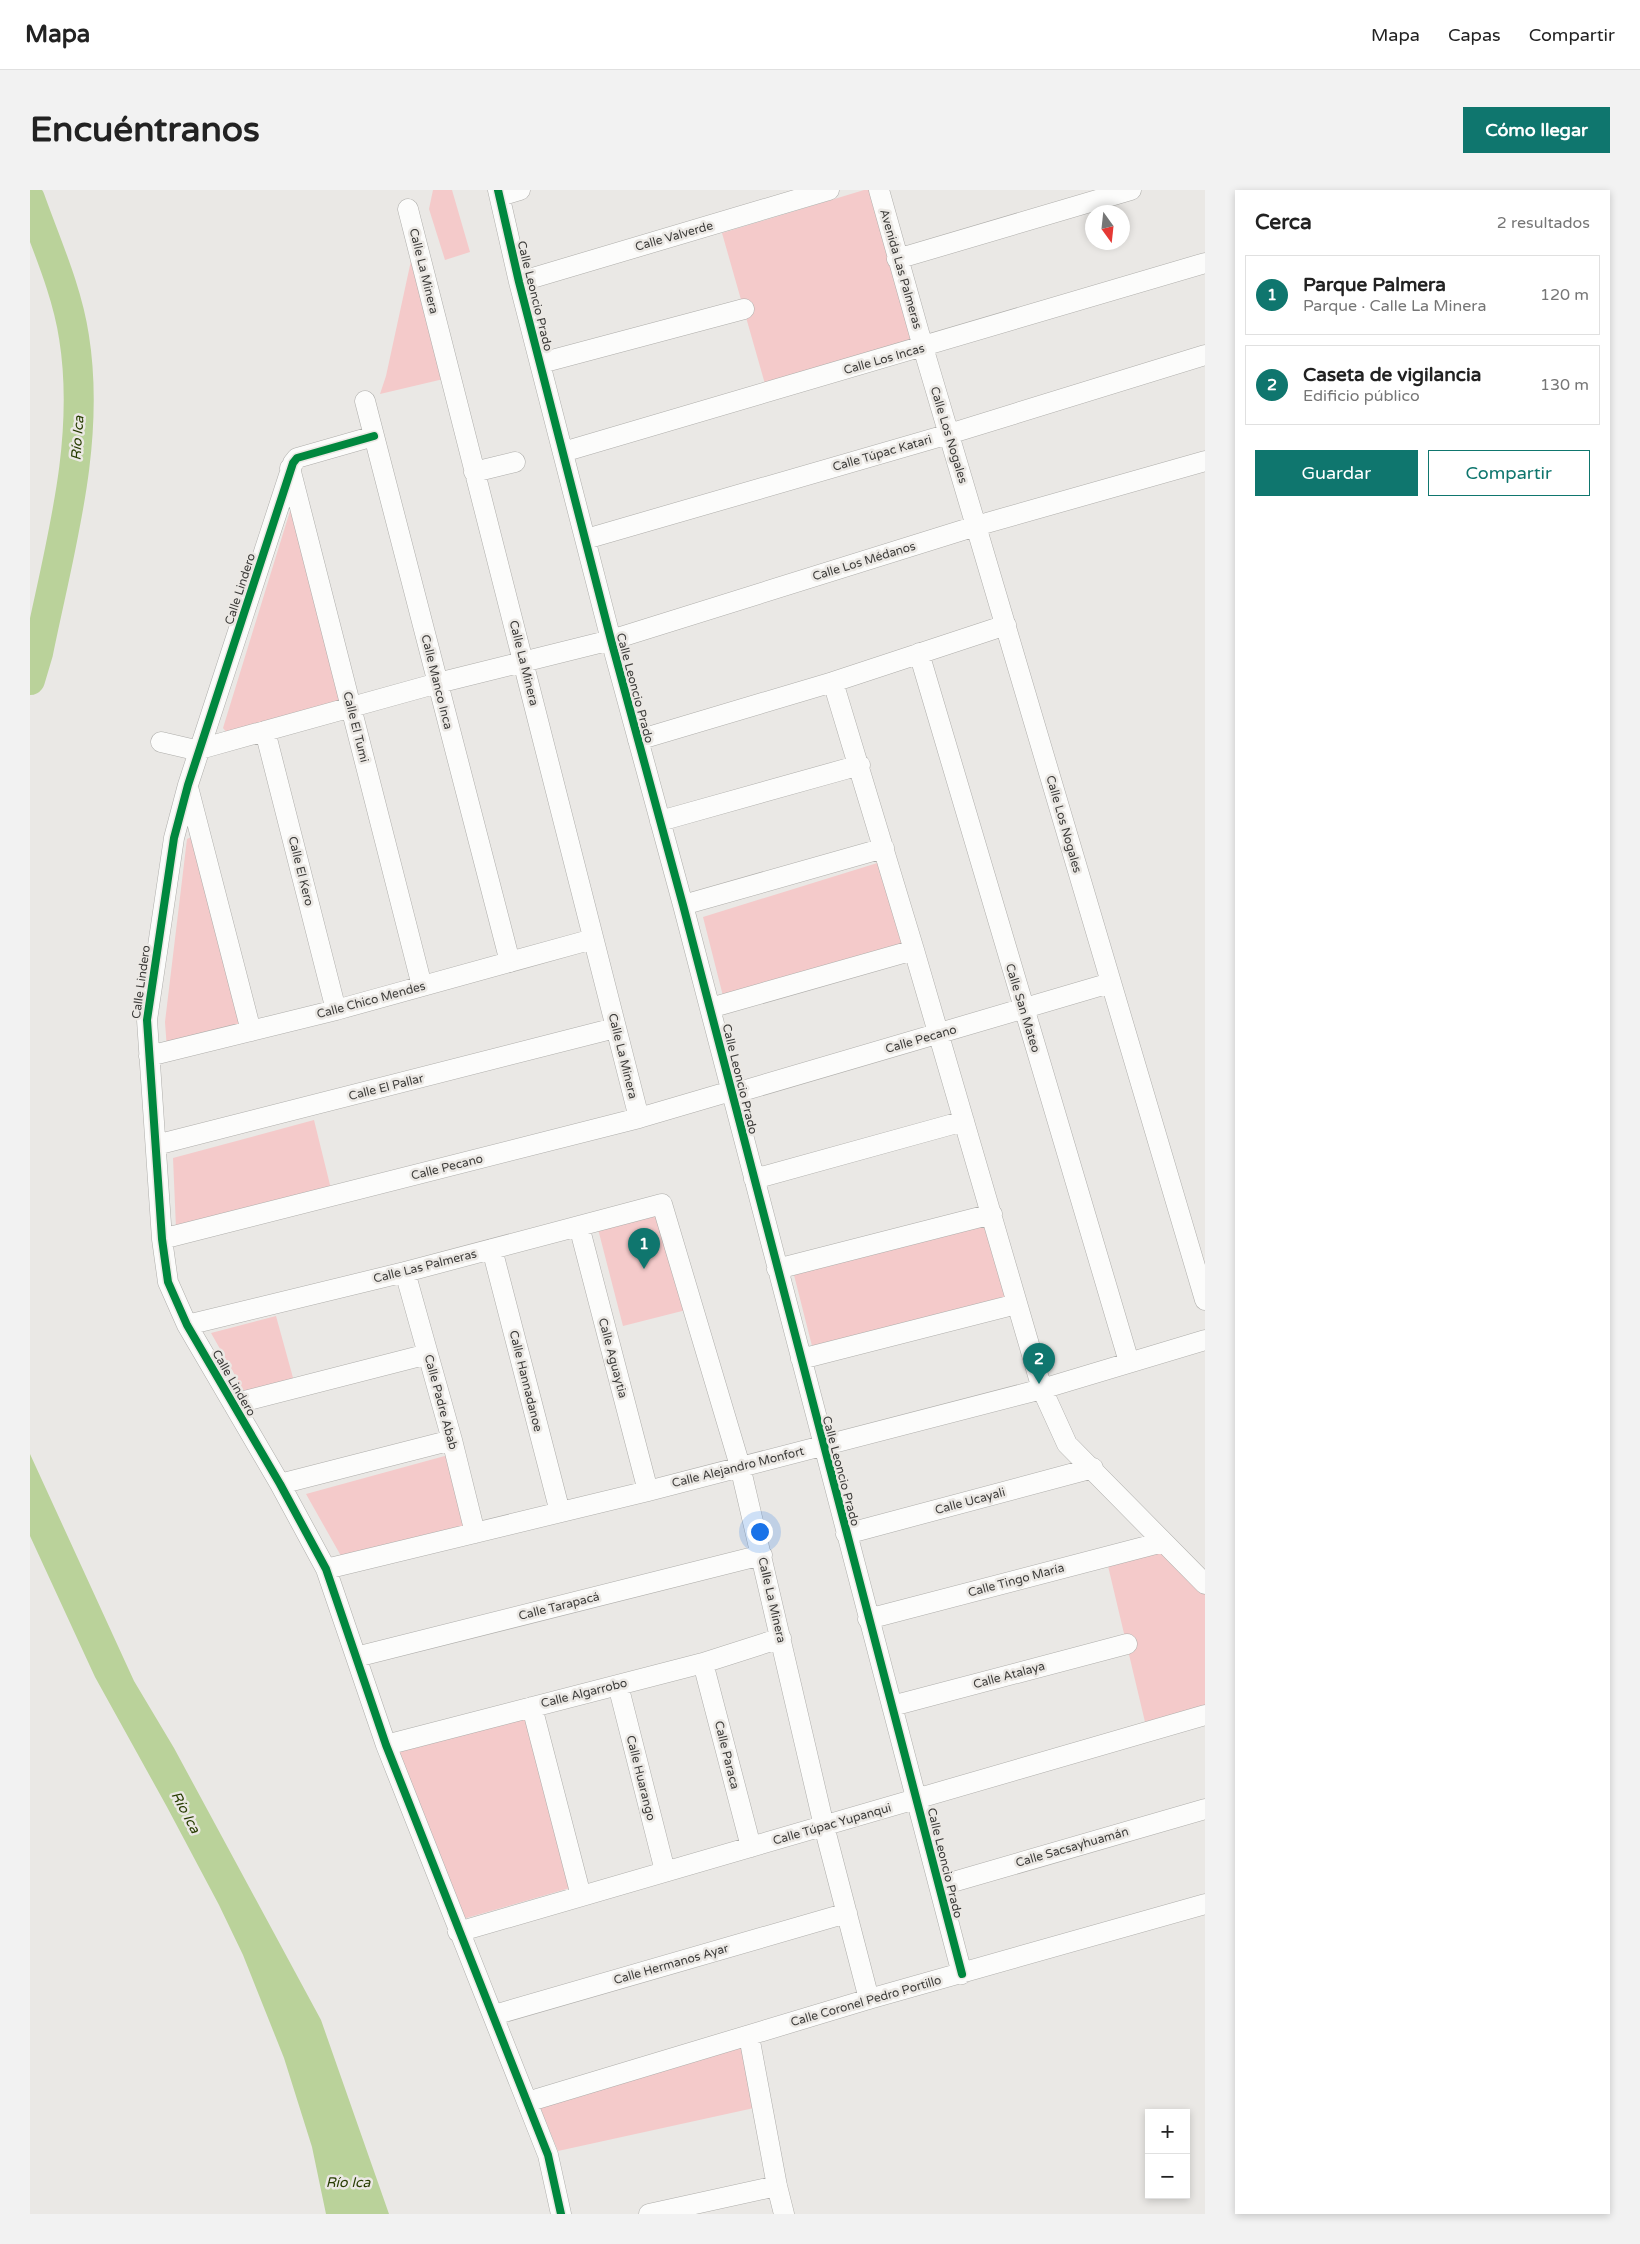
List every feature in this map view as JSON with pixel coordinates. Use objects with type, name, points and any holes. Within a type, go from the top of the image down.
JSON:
[{"type":"street","points":[[499,193],[520,190]]},
{"type":"street","name":"Calle Valverde","points":[[519,282],[829,190]]},
{"type":"street","name":"Avenida Las Palmeras","points":[[879,190],[923,347]]},
{"type":"street","points":[[898,258],[1130,190]]},
{"type":"street","name":"Calle Leoncio Prado","points":[[499,193],[519,282],[562,452],[710,1008],[868,1620],[962,1974]]},
{"type":"street","name":"Calle La Minera","points":[[408,209],[639,1118]]},
{"type":"street","name":"Calle Los Incas","points":[[562,452],[1205,263]]},
{"type":"street","points":[[541,363],[744,309]]},
{"type":"street","name":"Calle Los Nogales","points":[[923,347],[1205,1300]]},
{"type":"street","name":"Calle Túpac Katari","points":[[586,539],[949,434],[1205,355]]},
{"type":"street","name":"Calle Manco Inca","points":[[364,401],[510,962]]},
{"type":"street","points":[[290,468],[297,458],[374,436]]},
{"type":"street","name":"Calle Los Médanos","points":[[200,749],[438,683],[611,640],[976,526],[1205,461]]},
{"type":"street","points":[[474,472],[516,462]]},
{"type":"street","name":"Calle El Tumi","points":[[290,468],[422,986]]},
{"type":"street","name":"Calle Lindero","points":[[290,468],[188,785],[174,838],[147,1028],[162,1239],[170,1286],[187,1325],[280,1484],[326,1569],[386,1745],[458,1932],[494,2015],[548,2155],[561,2214]]},
{"type":"street","points":[[638,740],[833,682],[1006,625]]},
{"type":"street","name":"Calle San Mateo","points":[[919,653],[1129,1362]]},
{"type":"street","points":[[833,682],[860,765],[1042,1389],[1067,1444],[1093,1468],[1205,1584]]},
{"type":"street","name":"Calle El Kero","points":[[265,731],[336,1010]]},
{"type":"street","points":[[161,742],[191,749],[200,749]]},
{"type":"street","points":[[660,822],[860,765]]},
{"type":"street","points":[[188,785],[252,1031]]},
{"type":"street","points":[[683,906],[884,848]]},
{"type":"street","name":"Calle Chico Mendes","points":[[149,1056],[336,1010],[593,939]]},
{"type":"street","points":[[710,1008],[914,950]]},
{"type":"street","name":"Calle Pecano","points":[[162,1239],[639,1118],[939,1034],[1110,983]]},
{"type":"street","name":"Calle El Pallar","points":[[156,1145],[615,1028]]},
{"type":"street","points":[[754,1179],[964,1121]]},
{"type":"street","name":"Calle La Minera","points":[[662,1204],[740,1466],[824,1826],[869,1999]]},
{"type":"street","name":"Calle Las Palmeras","points":[[187,1325],[404,1272],[662,1204]]},
{"type":"street","points":[[777,1269],[992,1214]]},
{"type":"street","name":"Calle Aguaytia","points":[[579,1226],[648,1491]]},
{"type":"street","name":"Calle Hannadanoe","points":[[492,1249],[560,1512]]},
{"type":"street","name":"Calle Padre Abab","points":[[404,1272],[452,1440],[475,1533]]},
{"type":"street","points":[[801,1359],[1016,1304]]},
{"type":"street","name":"Calle Alejandro Monfort","points":[[326,1569],[648,1491],[1042,1389],[1205,1340]]},
{"type":"street","points":[[233,1404],[428,1354]]},
{"type":"street","points":[[280,1484],[452,1440]]},
{"type":"street","name":"Calle Ucayali","points":[[846,1534],[1093,1468]]},
{"type":"street","name":"Calle Tingo María","points":[[868,1620],[1163,1542]]},
{"type":"street","name":"Calle Tarapacá","points":[[356,1657],[762,1555]]},
{"type":"street","name":"Calle Algarrobo","points":[[386,1745],[703,1662],[781,1638]]},
{"type":"street","name":"Calle Atalaya","points":[[892,1706],[1127,1644]]},
{"type":"street","name":"Calle Paraca","points":[[703,1662],[751,1847]]},
{"type":"street","name":"Calle Huarango","points":[[618,1685],[665,1871]]},
{"type":"street","points":[[532,1707],[581,1896]]},
{"type":"street","name":"Calle Túpac Yupanqui","points":[[458,1932],[1205,1715]]},
{"type":"street","name":"Calle Sacsayhuamán","points":[[939,1886],[1205,1809]]},
{"type":"street","name":"Calle Coronel Pedro Portillo","points":[[527,2102],[869,1999],[1205,1904]]},
{"type":"street","name":"Calle Hermanos Ayar","points":[[494,2015],[848,1913]]},
{"type":"street","points":[[748,2036],[784,2214]]},
{"type":"street","points":[[650,2214],[777,2186]]},
{"type":"shaded area","points":[[433,190],[452,190],[470,252],[445,260],[429,209]]},
{"type":"shaded area","points":[[864,190],[877,190],[919,340],[765,384],[722,233]]},
{"type":"shaded area","points":[[417,233],[452,377],[380,394],[386,376]]},
{"type":"shaded area","points":[[290,511],[297,512],[349,702],[228,734],[223,728]]},
{"type":"shaded area","points":[[193,836],[248,1027],[167,1049],[165,1022],[187,839]]},
{"type":"shaded area","points":[[887,860],[911,945],[723,996],[703,917]]},
{"type":"shaded area","points":[[314,1120],[331,1189],[176,1228],[173,1158]]},
{"type":"shaded area","points":[[665,1213],[690,1309],[623,1326],[598,1229]]},
{"type":"shaded area","points":[[992,1221],[1014,1295],[812,1346],[793,1271]]},
{"type":"shaded area","points":[[276,1316],[295,1385],[248,1398],[211,1333]]},
{"type":"shaded area","points":[[452,1454],[471,1529],[345,1563],[306,1494]]},
{"type":"shaded area","points":[[1162,1551],[1205,1594],[1205,1705],[1145,1722],[1108,1566]]},
{"type":"shaded area","points":[[527,1717],[570,1888],[463,1919],[399,1751]]},
{"type":"shaded area","points":[[741,2047],[754,2108],[558,2151],[539,2106]]},
{"type":"water","name":"Río Ica","points":[[30,1454],[134,1681],[174,1748],[321,2020],[389,2214],[326,2214],[312,2147],[284,2058],[243,1955],[167,1807],[95,1677],[30,1536]]},
{"type":"waterway","name":"Río Ica","points":[[30,199],[55,267],[71,319],[78,377],[79,416],[76,456],[63,535],[38,653],[30,680]]},
{"type":"cycle path","points":[[498,190],[519,282],[611,640],[683,905],[962,1974]]},
{"type":"cycle path","points":[[374,436],[297,458],[293,463],[188,785],[174,838],[147,1020],[162,1239],[168,1282],[187,1325],[280,1484],[326,1569],[386,1745],[548,2155],[561,2214]]},
{"type":"place","name":"Parque Palmera","points":[[644,1269]]},
{"type":"place","name":"Caseta de vigilancia","points":[[1039,1384]]}]
